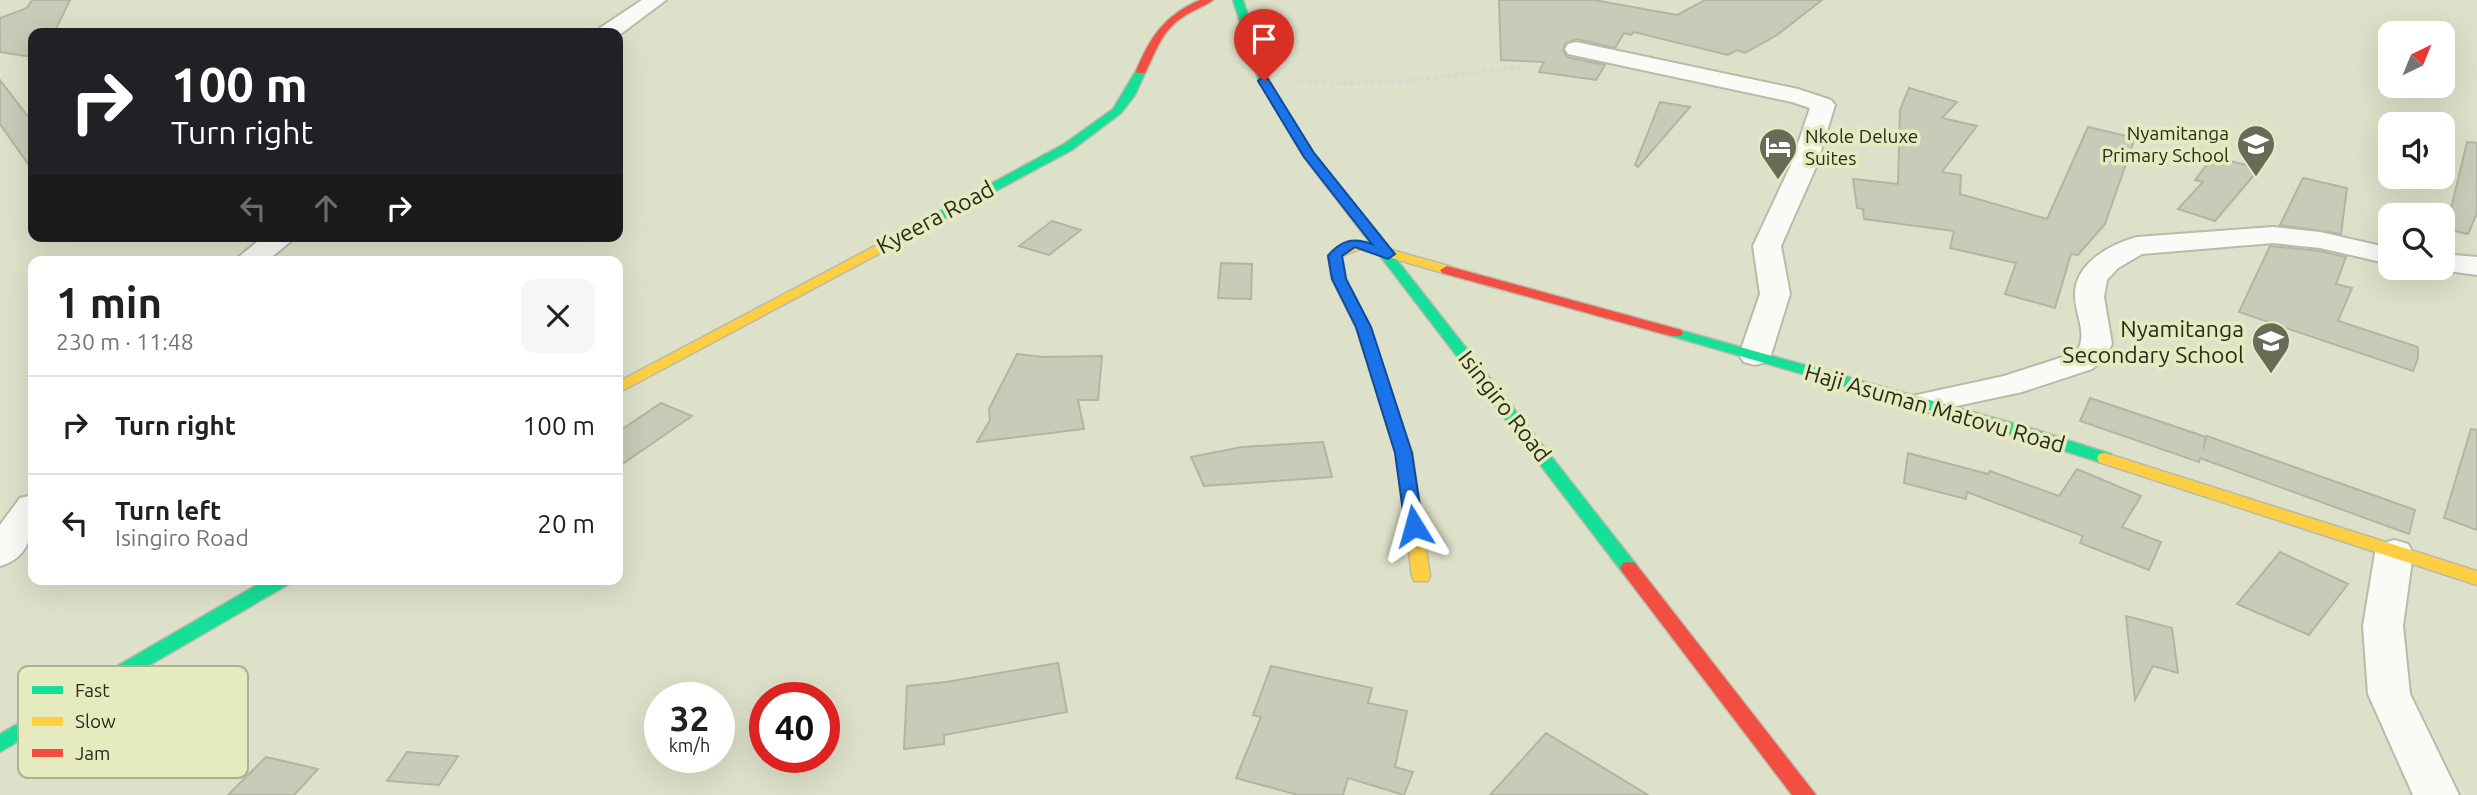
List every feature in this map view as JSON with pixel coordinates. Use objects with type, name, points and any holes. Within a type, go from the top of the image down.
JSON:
[{"type":"main road","name":"Kyeera Road","points":[[623,385],[1068,147],[1111,117],[1129,95],[1153,40],[1163,26],[1178,13],[1208,0]]},
{"type":"main road","name":"Isingiro Road","points":[[1238,0],[1262,75],[1308,154],[1805,795]]},
{"type":"main road","name":"Haji Asuman Matovu Road","points":[[1421,576],[1404,453],[1363,327],[1339,279],[1335,256],[1345,246],[1356,243],[2027,433],[2477,578]]},
{"type":"main road","points":[[133,666],[272,585]]},
{"type":"main road","points":[[0,744],[18,733]]},
{"type":"street","points":[[615,28],[656,0]]},
{"type":"street","points":[[1576,49],[1798,96],[1823,105],[1803,167],[1767,246],[1775,294],[1755,355]]},
{"type":"street","points":[[1924,403],[2035,379],[2087,359],[2097,344],[2097,325],[2089,289],[2095,275],[2117,254],[2137,246],[2273,236],[2320,240],[2378,253]]},
{"type":"street","points":[[255,256],[275,242]]},
{"type":"street","points":[[2455,264],[2477,266]]},
{"type":"street","points":[[0,554],[28,514]]},
{"type":"street","points":[[2394,553],[2383,626],[2389,694],[2436,795]]},
{"type":"path","points":[[1262,75],[1314,84],[1392,81],[1523,67]]},
{"type":"building","points":[[32,0],[70,0],[56,28],[28,28],[28,56],[0,52],[0,18],[27,8]]},
{"type":"building","points":[[1499,0],[1594,0],[1677,15],[1705,0],[1822,0],[1777,35],[1745,53],[1737,50],[1728,55],[1634,32],[1631,35],[1624,33],[1615,48],[1577,39],[1566,43],[1563,50],[1567,57],[1605,65],[1596,80],[1539,72],[1544,62],[1501,60]]},
{"type":"building","points":[[0,80],[28,116],[28,164],[0,124]]},
{"type":"building","points":[[1909,88],[1957,102],[1942,118],[1977,126],[1942,172],[1961,175],[1960,194],[2047,219],[2088,127],[2135,138],[2105,224],[2078,255],[2071,254],[2055,308],[2005,294],[2016,263],[1950,248],[1954,231],[1864,219],[1863,209],[1857,208],[1853,179],[1898,184],[1900,110]]},
{"type":"building","points":[[1660,102],[1690,107],[1638,167],[1635,165]]},
{"type":"building","points":[[2467,142],[2477,143],[2477,213],[2468,234],[2455,231],[2455,203],[2452,203]]},
{"type":"building","points":[[2213,157],[2260,168],[2215,221],[2178,209],[2203,182],[2195,180]]},
{"type":"building","points":[[2303,178],[2347,188],[2341,234],[2280,225]]},
{"type":"building","points":[[1052,221],[1081,230],[1049,255],[1019,246]]},
{"type":"building","points":[[2270,246],[2320,251],[2346,257],[2336,284],[2352,288],[2338,321],[2418,347],[2418,358],[2413,371],[2239,312]]},
{"type":"building","points":[[1221,263],[1252,264],[1251,299],[1218,298]]},
{"type":"building","points":[[1017,354],[1043,357],[1102,356],[1098,400],[1078,400],[1084,429],[977,442],[990,420],[989,409]]},
{"type":"building","points":[[2090,398],[2206,437],[2203,449],[2207,436],[2415,510],[2409,534],[2200,458],[2199,462],[2080,421]]},
{"type":"building","points":[[661,403],[692,416],[623,464],[623,429]]},
{"type":"building","points":[[2471,429],[2477,430],[2477,530],[2444,518]]},
{"type":"building","points":[[1323,442],[1332,477],[1204,486],[1191,457],[1242,447]]},
{"type":"building","points":[[1908,453],[1988,474],[1990,471],[2059,496],[2077,469],[2141,496],[2122,527],[2161,542],[2149,570],[2080,543],[2083,536],[1967,492],[1966,499],[1904,483]]},
{"type":"building","points":[[2280,552],[2348,584],[2309,635],[2237,604]]},
{"type":"building","points":[[2126,616],[2172,628],[2178,673],[2153,666],[2135,700]]},
{"type":"building","points":[[1058,663],[1067,712],[944,735],[944,744],[904,749],[907,686]]},
{"type":"building","points":[[1271,666],[1372,688],[1368,703],[1407,711],[1395,767],[1413,772],[1404,795],[1348,778],[1343,795],[1298,795],[1236,778],[1261,717],[1253,715]]},
{"type":"building","points":[[1546,733],[1648,795],[1490,795]]},
{"type":"building","points":[[407,752],[458,756],[439,785],[387,781]]},
{"type":"building","points":[[266,757],[318,769],[294,795],[228,795],[248,778]]},
{"type":"traffic: fast","points":[[1238,0],[1264,81],[1308,154],[1629,568]]},
{"type":"traffic: fast","points":[[877,249],[1068,147],[1117,111],[1141,71]]},
{"type":"traffic: fast","points":[[1676,333],[2027,433],[2105,458]]},
{"type":"traffic: fast","points":[[133,666],[272,585]]},
{"type":"traffic: fast","points":[[0,744],[18,733]]},
{"type":"traffic: slow","points":[[1421,576],[1404,453],[1363,327],[1339,279],[1335,255],[1348,247],[1360,245],[1447,270]]},
{"type":"traffic: slow","points":[[623,385],[877,249]]},
{"type":"traffic: slow","points":[[2105,458],[2477,578]]},
{"type":"traffic: jam","points":[[1141,71],[1152,45],[1165,26],[1182,12],[1208,0]]},
{"type":"traffic: jam","points":[[1447,270],[1676,333]]},
{"type":"traffic: jam","points":[[1629,568],[1805,795]]},
{"type":"place","name":"Nyamitanga Primary School","points":[[2256,178]]},
{"type":"place","name":"Nkole Deluxe Suites","points":[[1778,181]]},
{"type":"place","name":"Nyamitanga Secondary School","points":[[2271,375]]},
{"type":"route","points":[[1264,81],[1308,154],[1388,254],[1356,243],[1345,246],[1335,256],[1339,279],[1363,327],[1404,453],[1414,526]]}]
